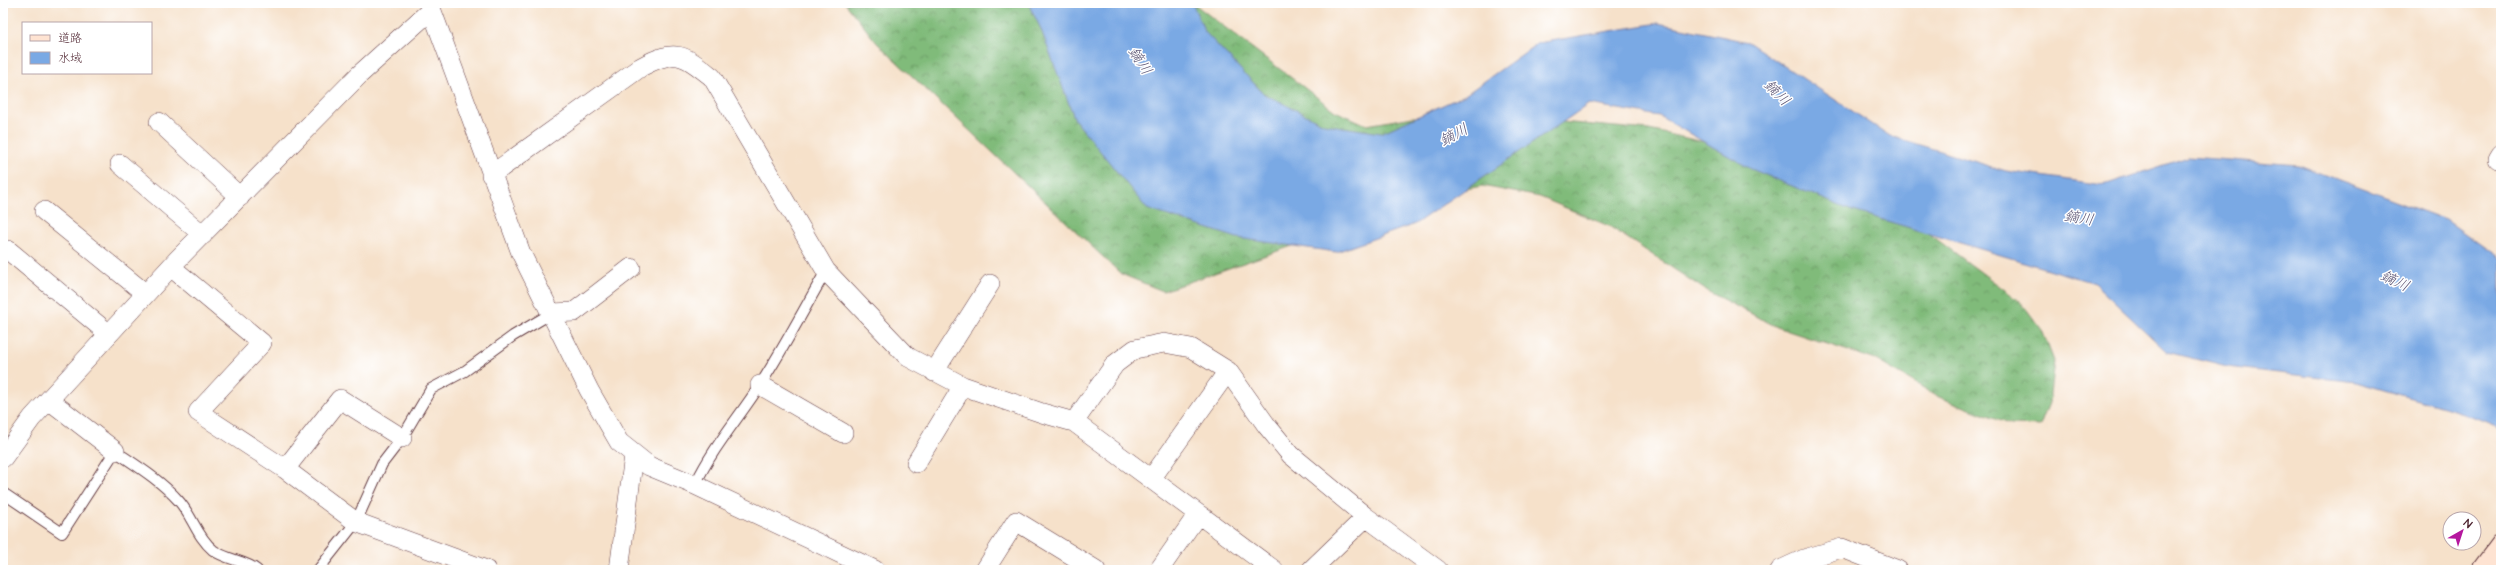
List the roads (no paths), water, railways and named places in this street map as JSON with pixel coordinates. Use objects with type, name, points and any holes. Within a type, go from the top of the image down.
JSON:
[{"type":"main road","points":[[2483,570],[2501,546]]},
{"type":"street","points":[[3,458],[32,418],[171,266],[360,74],[430,6],[521,253],[600,410],[619,442],[649,466],[696,485],[875,570]]},
{"type":"street","points":[[491,175],[641,67],[659,57],[678,55],[694,63],[712,77],[826,271],[908,357],[963,386],[1042,413],[1074,422],[1274,570]]},
{"type":"street","points":[[159,122],[240,197]]},
{"type":"street","points":[[2501,154],[2498,159],[2501,160]]},
{"type":"street","points":[[120,164],[203,235]]},
{"type":"street","points":[[44,211],[146,294]]},
{"type":"street","points":[[8,250],[109,334]]},
{"type":"street","points":[[171,266],[262,343],[198,412],[285,469],[356,522],[486,570]]},
{"type":"street","points":[[552,313],[574,312],[631,268]]},
{"type":"street","points":[[934,372],[990,284]]},
{"type":"street","points":[[1074,422],[1115,364],[1135,349],[1164,343],[1191,348],[1228,371],[1267,426],[1291,456],[1366,517],[1438,570]]},
{"type":"street","points":[[1151,480],[1228,371]]},
{"type":"street","points":[[760,385],[843,433]]},
{"type":"street","points":[[916,463],[963,386]]},
{"type":"street","points":[[285,469],[340,399],[402,438]]},
{"type":"street","points":[[49,400],[115,451]]},
{"type":"street","points":[[619,570],[634,455]]},
{"type":"street","points":[[1159,570],[1198,514]]},
{"type":"street","points":[[1311,570],[1366,517]]},
{"type":"street","points":[[985,570],[1016,521],[1096,570]]},
{"type":"street","points":[[1780,570],[1804,560],[1842,548],[1898,570]]},
{"type":"lane","points":[[696,485],[716,446],[760,385],[826,271]]},
{"type":"lane","points":[[318,570],[356,522],[382,464],[402,438],[431,389],[465,371],[513,336],[552,313]]},
{"type":"lane","points":[[3,493],[62,533],[115,451],[158,481],[178,500],[192,518],[200,536],[213,550],[257,570]]},
{"type":"water","name":"鏑川","points":[[1028,3],[1192,3],[1205,32],[1264,94],[1324,124],[1381,133],[1465,95],[1538,43],[1658,23],[1748,42],[1890,136],[2006,171],[2104,185],[2188,157],[2299,165],[2446,220],[2501,259],[2501,428],[2464,413],[2356,382],[2227,367],[2167,352],[2094,283],[1850,210],[1751,169],[1659,116],[1589,104],[1415,224],[1336,252],[1237,238],[1147,209],[1075,120],[1040,27]]}]
